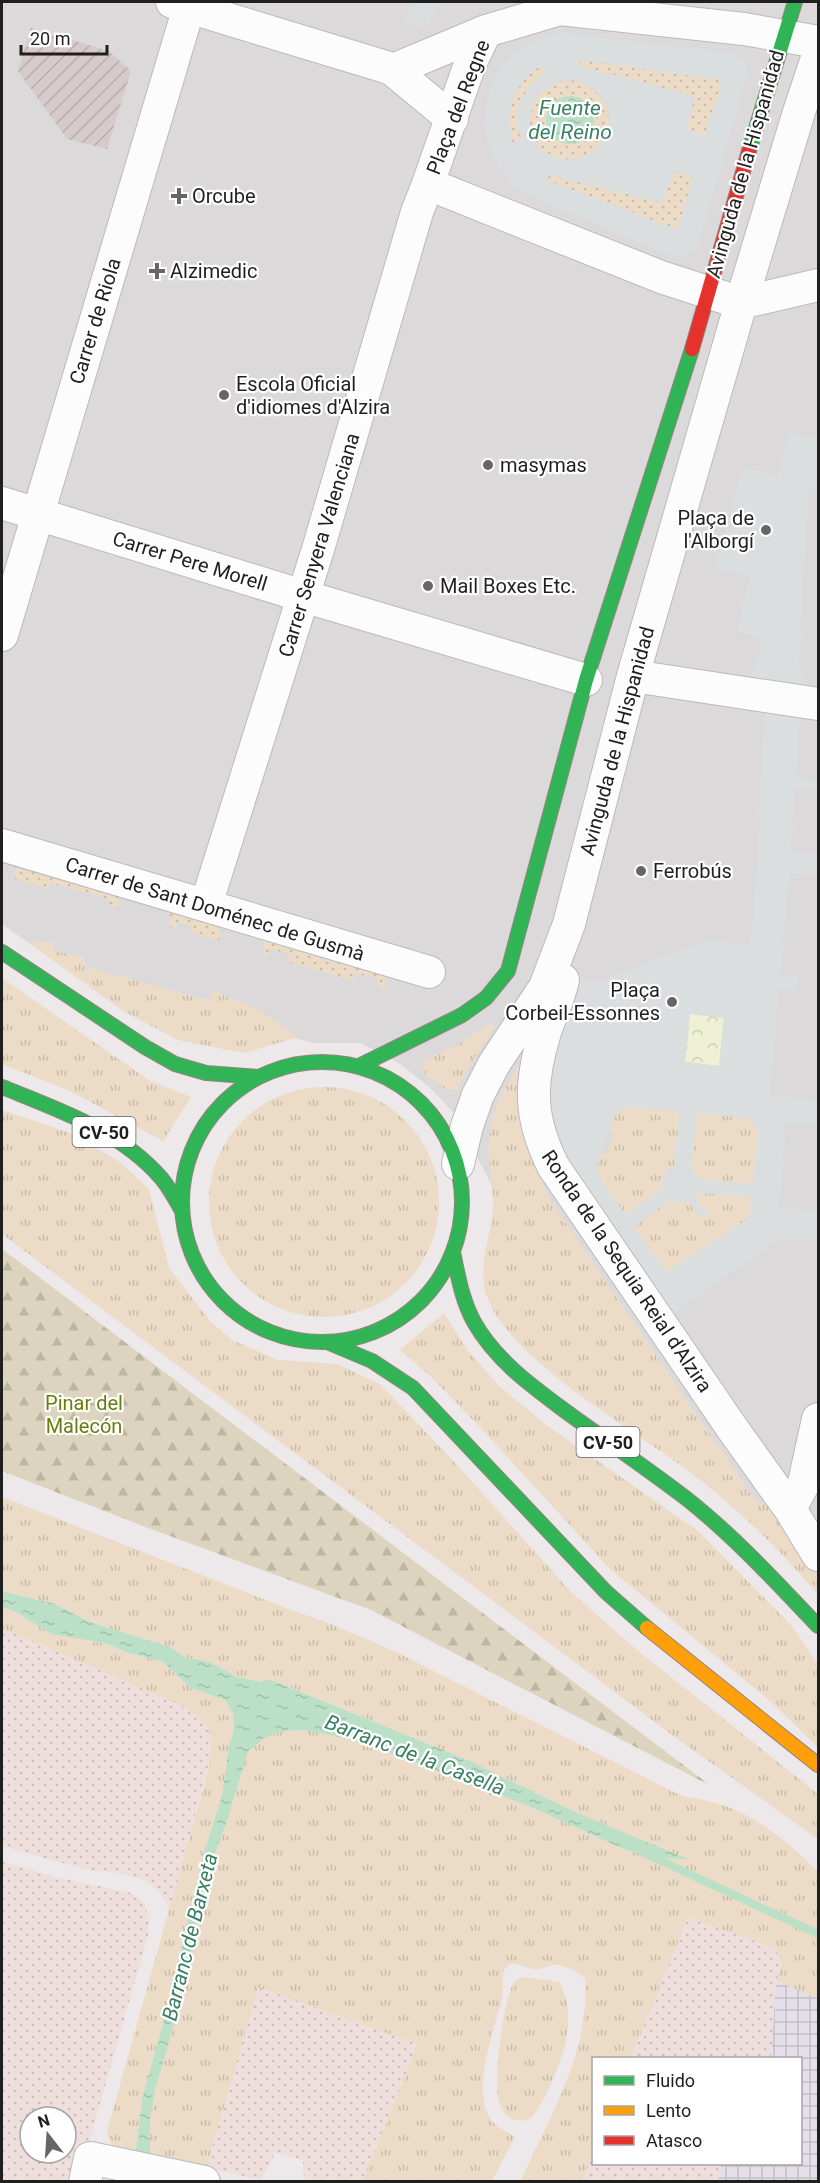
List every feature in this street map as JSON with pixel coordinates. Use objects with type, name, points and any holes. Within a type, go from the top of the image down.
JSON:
[{"type":"main road","points":[[783,36],[795,2]]},
{"type":"main road","name":"Avinguda de la Hispanidad","points":[[359,1066],[462,1016],[486,998],[508,972],[586,680],[691,352],[783,36]]},
{"type":"main road","name":"CV-50","points":[[2,952],[145,1047],[175,1064],[206,1073],[259,1077]]},
{"type":"main road","name":"CV-50","points":[[323,1061],[359,1066],[386,1077],[417,1099],[431,1113],[447,1137],[458,1164],[462,1186],[463,1209],[460,1231],[453,1252],[438,1281],[416,1306],[390,1325],[360,1337],[327,1342],[291,1339],[257,1327],[228,1306],[204,1279],[189,1247],[182,1211],[185,1170],[200,1132],[225,1100],[259,1077],[280,1068],[302,1063],[323,1061]]},
{"type":"main road","name":"CV-50","points":[[2,1087],[100,1130],[123,1143],[146,1161],[164,1180],[182,1211]]},
{"type":"main road","name":"CV-50","points":[[453,1252],[465,1304],[482,1335],[500,1356],[557,1406],[713,1520],[777,1581],[819,1633]]},
{"type":"main road","name":"CV-50","points":[[327,1342],[361,1354],[396,1374],[426,1401],[606,1592],[656,1635],[819,1765]]},
{"type":"main road","points":[[801,1608],[819,1626]]},
{"type":"street","points":[[181,4],[393,70],[452,119]]},
{"type":"street","name":"Carrer de Riola","points":[[2,634],[38,514],[181,4]]},
{"type":"street","name":"Plaça del Regne","points":[[708,293],[661,277],[428,184],[470,64],[486,31],[560,9],[744,29],[783,36]]},
{"type":"street","points":[[393,70],[486,31]]},
{"type":"street","name":"Avinguda de la Hispanidad","points":[[783,36],[819,42]]},
{"type":"street","name":"Avinguda de la Hispanidad","points":[[458,1164],[467,1126],[478,1095],[494,1064],[545,987],[569,924],[633,676],[741,303],[799,112],[819,55]]},
{"type":"street","name":"Carrer Senyera Valenciana","points":[[206,905],[303,596],[417,212],[428,184]]},
{"type":"street","name":"Avinguda de la Hispanidad","points":[[708,293],[741,303],[819,285]]},
{"type":"street","name":"Carrer Pere Morell","points":[[2,503],[586,680]]},
{"type":"street","points":[[633,676],[819,704]]},
{"type":"street","name":"Carrer de Sant Doménec de Gusmà","points":[[2,845],[429,972]]},
{"type":"street","name":"Ronda de la Sequia Reial d'Alzira","points":[[569,924],[570,941],[562,984],[545,1033],[535,1073],[533,1094],[536,1123],[543,1145],[554,1166],[732,1428],[790,1509],[819,1555]]},
{"type":"street","points":[[790,1509],[804,1483],[819,1419]]},
{"type":"street","points":[[84,2181],[90,2158],[203,2181]]},
{"type":"shaded area","points":[[2,2],[818,2],[818,1573],[772,1501],[759,1504],[754,1499],[549,1199],[520,1121],[519,1066],[499,1099],[492,1122],[489,1145],[492,1185],[453,1112],[429,1087],[400,1064],[361,1043],[313,1043],[295,1038],[295,1035],[211,991],[212,1001],[84,967],[83,957],[54,951],[38,939],[33,946],[2,924]]},
{"type":"shaded area","points":[[412,2],[442,2],[427,28],[403,22]]},
{"type":"shaded area","points":[[31,28],[109,51],[131,71],[107,149],[67,139],[18,71]]},
{"type":"shaded area","points":[[560,33],[730,53],[746,63],[748,72],[698,246],[692,251],[685,255],[672,256],[533,197],[513,184],[497,165],[488,144],[484,123],[489,90],[497,73],[508,59],[530,43]],"holes":[[[580,60],[722,80],[705,135],[686,129],[695,96],[579,66]],[[541,65],[545,72],[528,88],[518,109],[517,124],[521,140],[512,142],[509,122],[513,96],[525,78]],[[561,81],[583,82],[594,89],[608,110],[609,122],[606,135],[590,154],[578,159],[565,160],[542,150],[535,141],[529,121],[534,99],[542,91]],[[674,171],[693,177],[678,230],[547,180],[549,175],[663,203]]]},
{"type":"shaded area","name":"Plaça de l'Alborgí","points":[[818,426],[818,482],[808,492],[799,665],[811,690],[750,681],[763,639],[737,632],[750,577],[715,568],[743,467],[777,476],[789,433],[814,439]]},
{"type":"shaded area","name":"Plaça Corbeil-Essonnes","points":[[765,711],[799,715],[796,777],[818,781],[818,791],[795,788],[791,851],[818,854],[818,876],[790,873],[780,975],[798,977],[797,990],[779,989],[770,1096],[818,1100],[818,1125],[786,1123],[779,1207],[818,1211],[818,1241],[781,1238],[669,1316],[561,1155],[541,1086],[576,977],[594,983],[710,939],[748,947],[754,915]],"holes":[[[690,1014],[724,1018],[719,1066],[685,1062]],[[631,1107],[680,1112],[674,1167],[665,1173],[662,1179],[662,1189],[626,1215],[599,1178],[597,1167],[617,1112]],[[697,1113],[745,1118],[756,1125],[758,1130],[753,1184],[699,1180],[691,1169]],[[698,1193],[751,1197],[750,1216],[666,1272],[634,1227],[670,1200],[677,1203],[689,1202],[700,1219],[706,1218],[708,1212],[695,1198]]]},
{"type":"shaded area","points":[[2,1628],[178,1704],[195,1714],[205,1724],[212,1736],[213,1747],[170,1910],[159,1891],[146,1881],[120,1873],[88,1870],[2,1846]]},
{"type":"shaded area","points":[[2,1861],[55,1877],[131,1893],[144,1903],[149,1917],[148,1936],[78,2181],[2,2181]]},
{"type":"shaded area","points":[[688,1917],[713,1927],[747,1936],[776,1950],[782,1965],[776,1981],[771,2057],[631,2057]]},
{"type":"shaded area","points":[[776,1981],[818,1998],[818,2181],[718,2182],[721,2165],[802,2165],[802,2057],[771,2057]]},
{"type":"shaded area","points":[[258,1986],[419,2044],[362,2181],[304,2181],[303,2160],[275,2153],[261,2180],[206,2168]]},
{"type":"shaded area","points":[[592,2156],[592,2165],[721,2165],[718,2181],[582,2181]]},
{"type":"green space","points":[[580,60],[723,80],[705,135],[686,130],[695,96],[579,66]]},
{"type":"green space","points":[[541,65],[545,72],[524,94],[518,110],[518,129],[521,140],[512,142],[509,119],[513,98],[524,80]]},
{"type":"green space","points":[[572,80],[583,84],[593,90],[606,106],[609,126],[606,136],[599,146],[586,156],[570,159],[553,157],[541,149],[533,137],[529,122],[531,107],[539,94],[552,84]],"holes":[[[558,99],[588,104],[593,123],[585,139],[547,111]]]},
{"type":"green space","points":[[674,170],[693,177],[678,230],[546,180],[549,175]]},
{"type":"green space","points":[[15,867],[119,896],[118,909],[109,907],[109,899],[50,883],[50,889],[15,879]]},
{"type":"green space","points":[[169,913],[220,928],[219,941],[190,932],[190,925],[177,922],[176,928],[169,926]]},
{"type":"green space","points":[[38,939],[54,943],[54,951],[83,957],[84,967],[211,1001],[211,990],[255,1008],[294,1033],[295,1038],[244,1053],[178,1040],[123,1011],[33,946]]},
{"type":"green space","points":[[264,941],[385,975],[385,989],[378,987],[378,979],[355,973],[354,981],[288,962],[289,954],[270,949],[269,957],[263,956]]},
{"type":"green space","points":[[2,978],[150,1081],[191,1097],[163,1141],[70,1091],[2,1064]]},
{"type":"green space","points":[[690,1014],[724,1018],[719,1066],[685,1062]]},
{"type":"green space","points":[[490,1023],[495,1026],[457,1089],[447,1091],[423,1072],[425,1060],[461,1043]]},
{"type":"green space","points":[[522,1064],[519,1098],[520,1121],[549,1199],[754,1499],[763,1504],[772,1501],[818,1573],[818,1595],[775,1547],[727,1502],[694,1475],[546,1369],[519,1344],[498,1319],[486,1294],[483,1271],[493,1204],[489,1152],[491,1123],[502,1093],[519,1065]]},
{"type":"green space","points":[[324,1087],[368,1096],[397,1113],[413,1129],[434,1169],[439,1202],[430,1246],[413,1275],[397,1291],[357,1312],[324,1317],[280,1308],[251,1291],[235,1275],[214,1235],[209,1202],[218,1158],[235,1129],[251,1113],[291,1092]]},
{"type":"green space","points":[[631,1107],[680,1112],[674,1167],[664,1176],[662,1189],[626,1215],[604,1186],[600,1178],[598,1161],[601,1152],[606,1154],[614,1134],[609,1132],[617,1112]]},
{"type":"green space","points":[[2,1110],[70,1133],[120,1162],[149,1189],[169,1268],[211,1322],[232,1340],[278,1360],[337,1364],[380,1384],[456,1464],[571,1592],[638,1651],[818,1794],[818,1839],[676,1738],[2,1234]]},
{"type":"green space","points":[[697,1113],[731,1115],[754,1124],[758,1130],[753,1184],[699,1180],[691,1169]]},
{"type":"green space","points":[[698,1193],[752,1197],[750,1216],[666,1273],[634,1227],[670,1200],[689,1202],[698,1216],[703,1208],[695,1198]]},
{"type":"green space","name":"Pinar del Malecón","points":[[2,1249],[711,1786],[371,1610],[2,1471]]},
{"type":"green space","points":[[444,1313],[468,1351],[499,1386],[545,1424],[698,1531],[790,1624],[818,1664],[818,1747],[770,1701],[610,1569],[479,1426],[429,1375],[400,1350]]},
{"type":"green space","points":[[2,1497],[326,1622],[394,1651],[682,1796],[705,1800],[741,1813],[787,1843],[818,1872],[818,1998],[776,1981],[782,1965],[776,1950],[688,1917],[631,2057],[592,2057],[592,2156],[582,2181],[521,2181],[566,2083],[575,2057],[585,2005],[585,1978],[562,1966],[554,1965],[537,1969],[510,1964],[504,1970],[502,1998],[485,2063],[483,2098],[487,2112],[495,2124],[515,2137],[492,2181],[362,2182],[418,2044],[258,1987],[205,2173],[150,2162],[150,2119],[156,2087],[192,1962],[198,1900],[227,1821],[248,1752],[264,1738],[282,1731],[304,1730],[374,1747],[535,1809],[626,1850],[652,1857],[688,1860],[575,1812],[470,1761],[270,1679],[262,1682],[236,1677],[210,1662],[183,1657],[171,1647],[90,1622],[55,1604],[2,1591]]},
{"type":"green space","points":[[2,1608],[12,1610],[30,1621],[86,1641],[108,1644],[128,1653],[162,1661],[191,1688],[225,1700],[233,1714],[234,1731],[229,1746],[222,1795],[204,1853],[164,2020],[142,2099],[135,2158],[115,2154],[107,2131],[207,1775],[212,1741],[206,1726],[178,1704],[2,1628]]},
{"type":"green space","points":[[524,1977],[559,1982],[567,2003],[568,2024],[562,2055],[546,2094],[534,2114],[522,2121],[510,2117],[501,2107],[498,2097],[497,2073],[509,1993],[513,1984]]},
{"type":"water","name":"Fuente del Reino","points":[[565,96],[575,96],[587,103],[594,115],[594,125],[587,137],[575,144],[565,144],[550,133],[546,125],[546,115],[557,100]]},
{"type":"water","name":"Barranc de Barxeta","points":[[2,1591],[55,1604],[90,1622],[171,1647],[183,1657],[210,1662],[237,1677],[262,1682],[269,1679],[470,1761],[575,1812],[690,1860],[652,1857],[626,1850],[535,1809],[374,1747],[304,1730],[282,1731],[264,1738],[248,1752],[227,1821],[198,1900],[192,1962],[156,2087],[150,2119],[150,2162],[135,2158],[142,2099],[164,2020],[204,1853],[222,1795],[229,1746],[234,1731],[233,1714],[225,1700],[191,1688],[162,1661],[128,1653],[108,1644],[52,1634],[12,1610],[2,1608]]},
{"type":"waterway","name":"Barranc de la Casella","points":[[642,1852],[818,1934]]},
{"type":"traffic: fast","points":[[749,151],[795,2]]},
{"type":"traffic: fast","points":[[359,1066],[462,1015],[486,998],[508,971],[586,680],[692,349]]},
{"type":"traffic: fast","points":[[2,952],[145,1047],[175,1064],[206,1073],[259,1077]]},
{"type":"traffic: fast","points":[[322,1062],[349,1065],[376,1073],[400,1086],[421,1103],[438,1124],[451,1148],[459,1175],[462,1202],[459,1229],[451,1256],[438,1280],[421,1301],[400,1318],[376,1331],[349,1339],[322,1342],[295,1339],[268,1331],[244,1318],[223,1301],[206,1280],[193,1256],[185,1229],[182,1202],[185,1175],[193,1148],[206,1124],[223,1103],[244,1086],[268,1073],[295,1065],[322,1062]]},
{"type":"traffic: fast","points":[[2,1087],[88,1124],[128,1148],[162,1179],[182,1211]]},
{"type":"traffic: fast","points":[[453,1252],[461,1288],[470,1314],[483,1336],[504,1361],[568,1413],[658,1477],[705,1514],[755,1560],[818,1626]]},
{"type":"traffic: fast","points":[[327,1342],[372,1361],[413,1388],[606,1592],[647,1628]]},
{"type":"traffic: slow","points":[[647,1628],[818,1765]]},
{"type":"traffic: jam","points":[[692,349],[749,151]]},
{"type":"place","name":"Orcube","points":[[179,196]]},
{"type":"place","name":"Alzimedic","points":[[157,271]]},
{"type":"place","name":"Escola Oficial d'idiomes d'Alzira","points":[[224,395]]},
{"type":"place","name":"masymas","points":[[488,465]]},
{"type":"place","name":"Plaça de l'Alborgí","points":[[766,530]]},
{"type":"place","name":"Mail Boxes Etc.","points":[[428,586]]},
{"type":"place","name":"Ferrobús","points":[[641,871]]},
{"type":"place","name":"Plaça Corbeil-Essonnes","points":[[672,1002]]}]
